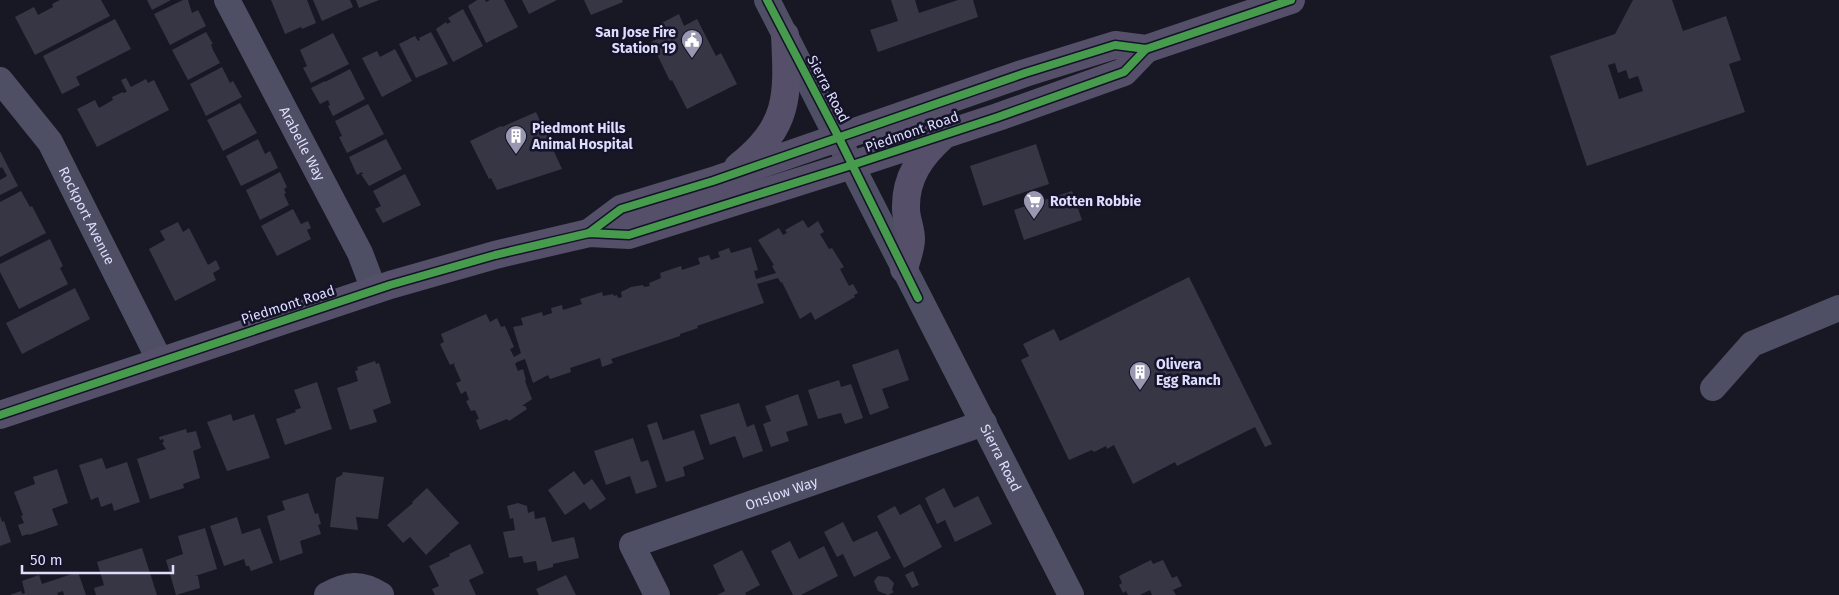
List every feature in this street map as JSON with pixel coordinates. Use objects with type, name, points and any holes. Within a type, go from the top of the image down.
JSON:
[{"type":"main road","name":"Piedmont Road","points":[[589,233],[621,209],[725,177],[838,136],[1025,73],[1115,45],[1146,49],[1291,0]]},
{"type":"main road","points":[[725,177],[750,157],[769,137],[780,119],[785,102],[787,79],[785,35]]},
{"type":"main road","name":"Piedmont Road","points":[[0,415],[374,290],[495,255],[589,233],[629,235],[852,165],[998,117],[1124,72],[1146,49]]},
{"type":"main road","points":[[904,270],[911,239],[906,209],[908,184],[915,168],[925,153],[946,134]]},
{"type":"street","name":"Arabelle Way","points":[[227,0],[360,254],[374,290]]},
{"type":"street","name":"Sierra Road","points":[[768,0],[1071,595]]},
{"type":"street","name":"Rockport Avenue","points":[[0,80],[50,142],[160,361]]},
{"type":"street","points":[[1714,388],[1752,344],[1839,308]]},
{"type":"street","name":"Onslow Way","points":[[656,595],[632,545],[984,423]]},
{"type":"street","points":[[327,595],[338,589],[354,585],[376,592]]},
{"type":"building","points":[[60,0],[101,0],[110,16],[35,55],[15,17],[34,7],[38,15],[53,7],[52,4]]},
{"type":"building","points":[[147,0],[171,0],[152,10]]},
{"type":"building","points":[[183,0],[188,0],[192,13],[198,10],[206,26],[170,45],[154,14]]},
{"type":"building","points":[[271,0],[307,0],[316,23],[285,34]]},
{"type":"building","points":[[313,0],[350,0],[353,7],[322,21]]},
{"type":"building","points":[[356,0],[379,0],[359,8]]},
{"type":"building","points":[[477,0],[485,0],[486,2],[490,0],[504,0],[518,27],[486,43],[468,6]]},
{"type":"building","points":[[522,0],[557,0],[529,14]]},
{"type":"building","points":[[584,0],[622,0],[623,2],[591,15]]},
{"type":"building","points":[[891,0],[915,0],[919,13],[958,0],[973,0],[978,17],[878,52],[870,30],[898,21]]},
{"type":"building","points":[[1633,0],[1672,0],[1683,31],[1726,16],[1741,60],[1729,64],[1745,112],[1587,166],[1550,56],[1615,34]],"holes":[[[1615,63],[1618,73],[1626,70],[1629,79],[1638,76],[1643,91],[1619,99],[1608,65]]]},
{"type":"building","points":[[463,9],[483,46],[453,62],[436,29],[446,22],[447,24],[451,22],[448,18]]},
{"type":"building","name":"San Jose Fire Station 19","points":[[679,14],[684,26],[697,19],[716,56],[721,53],[737,84],[687,109],[672,80],[670,81],[651,42],[657,39],[652,28]]},
{"type":"building","points":[[115,19],[131,49],[76,77],[80,85],[62,94],[43,56]]},
{"type":"building","points":[[206,32],[220,63],[188,80],[172,50]]},
{"type":"building","points":[[431,32],[448,64],[416,78],[399,44],[415,36],[418,41],[420,40],[419,38]]},
{"type":"building","points":[[333,33],[349,64],[311,83],[303,68],[307,66],[300,50]]},
{"type":"building","points":[[395,49],[412,81],[382,97],[362,58],[377,51],[380,57]]},
{"type":"building","points":[[222,67],[230,83],[233,81],[242,97],[206,116],[190,84]]},
{"type":"building","points":[[350,69],[365,99],[333,116],[328,106],[330,105],[328,100],[320,104],[311,88]]},
{"type":"building","points":[[126,78],[131,87],[146,79],[148,83],[154,80],[169,110],[97,147],[77,109],[95,100],[99,108],[113,100],[112,97],[127,92],[121,80]]},
{"type":"building","points":[[240,103],[257,133],[223,151],[207,120]]},
{"type":"building","points":[[368,104],[384,134],[347,153],[339,137],[342,136],[335,121]]},
{"type":"building","name":"Piedmont Hills Animal Hospital","points":[[536,112],[562,169],[497,190],[491,178],[489,179],[470,141]]},
{"type":"building","points":[[258,139],[265,154],[270,151],[278,168],[241,186],[226,156]]},
{"type":"building","points":[[386,139],[402,169],[369,186],[361,174],[363,174],[362,172],[357,175],[349,157]]},
{"type":"building","name":"Rotten Robbie","points":[[1036,144],[1049,184],[983,206],[970,166]]},
{"type":"building","points":[[0,151],[18,186],[0,195],[0,180],[7,176],[2,167],[0,168]]},
{"type":"building","points":[[280,172],[287,187],[284,189],[286,193],[284,194],[289,205],[260,220],[246,190]]},
{"type":"building","points":[[405,174],[421,205],[383,223],[375,209],[381,206],[373,191]]},
{"type":"building","points":[[21,191],[30,207],[32,206],[46,233],[0,257],[0,202]]},
{"type":"building","points":[[1072,191],[1082,220],[1024,240],[1014,210]]},
{"type":"building","points":[[293,209],[301,224],[308,221],[311,228],[307,230],[311,239],[277,256],[261,226]]},
{"type":"building","points":[[803,220],[808,228],[818,221],[824,232],[820,234],[829,249],[832,248],[844,267],[840,269],[849,286],[853,284],[858,293],[854,295],[855,297],[815,320],[811,312],[800,319],[782,282],[778,278],[757,284],[764,303],[697,326],[698,328],[680,334],[680,336],[611,359],[613,363],[602,367],[600,358],[570,368],[571,372],[550,379],[548,375],[533,383],[525,359],[515,364],[518,371],[523,369],[525,381],[532,399],[522,406],[525,406],[527,409],[509,421],[507,419],[480,430],[476,420],[479,419],[475,410],[471,411],[466,401],[469,400],[466,391],[461,394],[456,383],[461,381],[454,365],[455,363],[450,365],[440,344],[444,342],[441,334],[486,314],[490,322],[497,318],[501,327],[505,326],[514,347],[510,349],[514,357],[521,353],[513,327],[523,325],[521,318],[542,312],[543,316],[552,313],[551,308],[562,305],[563,310],[582,304],[580,299],[602,292],[603,296],[613,294],[614,296],[617,295],[618,298],[622,297],[621,292],[631,287],[650,286],[649,283],[661,278],[660,273],[681,266],[682,270],[700,264],[698,258],[709,255],[711,260],[720,257],[718,252],[729,248],[731,253],[751,247],[758,270],[754,271],[756,279],[776,273],[772,266],[774,265],[758,240],[779,228],[783,235],[787,233],[785,230]]},
{"type":"building","points":[[178,222],[183,232],[189,228],[208,265],[216,260],[220,269],[213,273],[216,280],[175,301],[149,249],[165,240],[160,231]]},
{"type":"building","points":[[50,239],[63,266],[60,268],[68,284],[19,309],[0,272],[0,264]]},
{"type":"building","name":"Olivera Egg Ranch","points":[[1189,277],[1272,444],[1265,447],[1255,427],[1177,466],[1175,462],[1133,484],[1114,445],[1107,449],[1106,446],[1094,452],[1092,450],[1069,460],[1021,360],[1029,356],[1023,344],[1054,329],[1060,341]]},
{"type":"building","points":[[75,288],[90,319],[22,354],[6,323]]},
{"type":"building","points":[[898,349],[909,380],[882,389],[889,408],[870,415],[852,365]]},
{"type":"building","points":[[375,361],[376,364],[379,363],[391,403],[373,410],[377,422],[350,430],[337,388],[358,381],[355,371],[358,370],[357,367]]},
{"type":"building","points":[[839,380],[841,387],[851,384],[863,418],[845,424],[841,413],[818,419],[808,390]]},
{"type":"building","points":[[317,382],[332,429],[285,445],[276,419],[296,412],[295,410],[301,408],[294,390]]},
{"type":"building","points":[[798,394],[808,425],[786,432],[789,441],[771,447],[763,424],[771,421],[765,406]]},
{"type":"building","points":[[739,403],[747,427],[754,424],[763,451],[743,458],[735,436],[710,445],[700,415]]},
{"type":"building","points":[[231,414],[233,421],[254,414],[270,458],[227,471],[207,422]]},
{"type":"building","points":[[657,422],[663,440],[694,430],[704,459],[683,467],[685,476],[666,482],[647,425]]},
{"type":"building","points":[[186,429],[187,433],[196,431],[201,448],[193,451],[200,478],[183,484],[184,488],[150,499],[137,459],[166,449],[162,443],[164,442],[163,439],[160,440],[159,437]]},
{"type":"building","points":[[633,438],[641,462],[648,460],[657,487],[636,494],[630,476],[606,485],[594,451]]},
{"type":"building","points":[[102,458],[106,469],[127,462],[140,502],[114,511],[112,503],[101,507],[98,497],[91,500],[79,465]]},
{"type":"building","points":[[57,469],[68,503],[52,509],[58,525],[22,536],[18,525],[24,523],[21,516],[23,515],[14,492],[35,484],[33,477]]},
{"type":"building","points":[[574,471],[584,485],[592,479],[606,499],[590,510],[584,502],[565,515],[548,490]]},
{"type":"building","points":[[343,472],[384,477],[378,519],[356,517],[358,530],[330,527],[336,478],[342,475]]},
{"type":"building","points":[[427,488],[459,523],[426,555],[410,537],[403,543],[387,525],[413,503]]},
{"type":"building","points":[[944,488],[954,508],[978,496],[992,524],[955,542],[945,520],[937,524],[925,498]]},
{"type":"building","points":[[308,493],[315,514],[318,513],[321,524],[318,525],[321,534],[300,541],[303,553],[280,561],[267,516],[285,510],[282,501]]},
{"type":"building","points":[[518,503],[527,506],[528,513],[534,511],[535,519],[545,517],[552,542],[574,537],[579,558],[553,564],[553,567],[538,571],[536,561],[524,563],[522,556],[509,558],[503,532],[515,530],[513,518],[510,519],[507,506]]},
{"type":"building","points":[[920,504],[942,547],[904,568],[877,516],[895,506],[900,515]]},
{"type":"building","points":[[0,516],[2,522],[4,521],[11,542],[0,546]]},
{"type":"building","points":[[237,517],[242,534],[260,528],[273,563],[251,571],[249,566],[246,566],[244,559],[224,566],[210,526]]},
{"type":"building","points":[[843,522],[853,542],[877,531],[891,558],[854,577],[843,554],[837,557],[824,532]]},
{"type":"building","points":[[205,528],[217,569],[195,576],[198,576],[200,588],[176,595],[166,560],[183,554],[178,536]]},
{"type":"building","points":[[790,541],[799,559],[824,546],[838,576],[801,595],[793,595],[771,551]]},
{"type":"building","points":[[470,544],[484,573],[469,580],[476,595],[435,595],[432,589],[439,586],[429,566]]},
{"type":"building","points":[[142,548],[157,595],[96,595],[94,588],[104,585],[97,562]]},
{"type":"building","points":[[742,550],[760,585],[745,593],[746,595],[717,595],[725,591],[713,565]]},
{"type":"building","points":[[1151,560],[1153,564],[1163,560],[1172,578],[1177,576],[1182,586],[1173,590],[1176,595],[1152,595],[1150,590],[1140,595],[1128,595],[1126,591],[1123,593],[1119,585],[1122,583],[1119,576]]},
{"type":"building","points":[[913,571],[919,585],[912,588],[905,575]]},
{"type":"building","points":[[78,572],[86,595],[64,595],[63,591],[57,593],[58,595],[10,595],[21,591],[22,594],[25,593],[22,581],[39,575],[42,584]]},
{"type":"building","points":[[566,575],[576,595],[539,595],[536,589]]},
{"type":"building","points":[[878,576],[888,577],[894,583],[892,590],[894,592],[888,595],[878,591],[874,581]]},
{"type":"cycle path","points":[[767,0],[838,136],[918,298]]},
{"type":"cycle path","points":[[589,233],[621,209],[713,181],[1025,73],[1115,45],[1146,49],[1291,0]]},
{"type":"cycle path","points":[[0,415],[390,285],[495,255],[589,233],[629,235],[852,165],[998,117],[1124,72],[1146,49]]},
{"type":"place","name":"San Jose Fire Station 19","points":[[692,59]]},
{"type":"place","name":"Piedmont Hills Animal Hospital","points":[[516,155]]},
{"type":"place","name":"Rotten Robbie","points":[[1034,220]]},
{"type":"place","name":"Olivera Egg Ranch","points":[[1140,391]]}]
